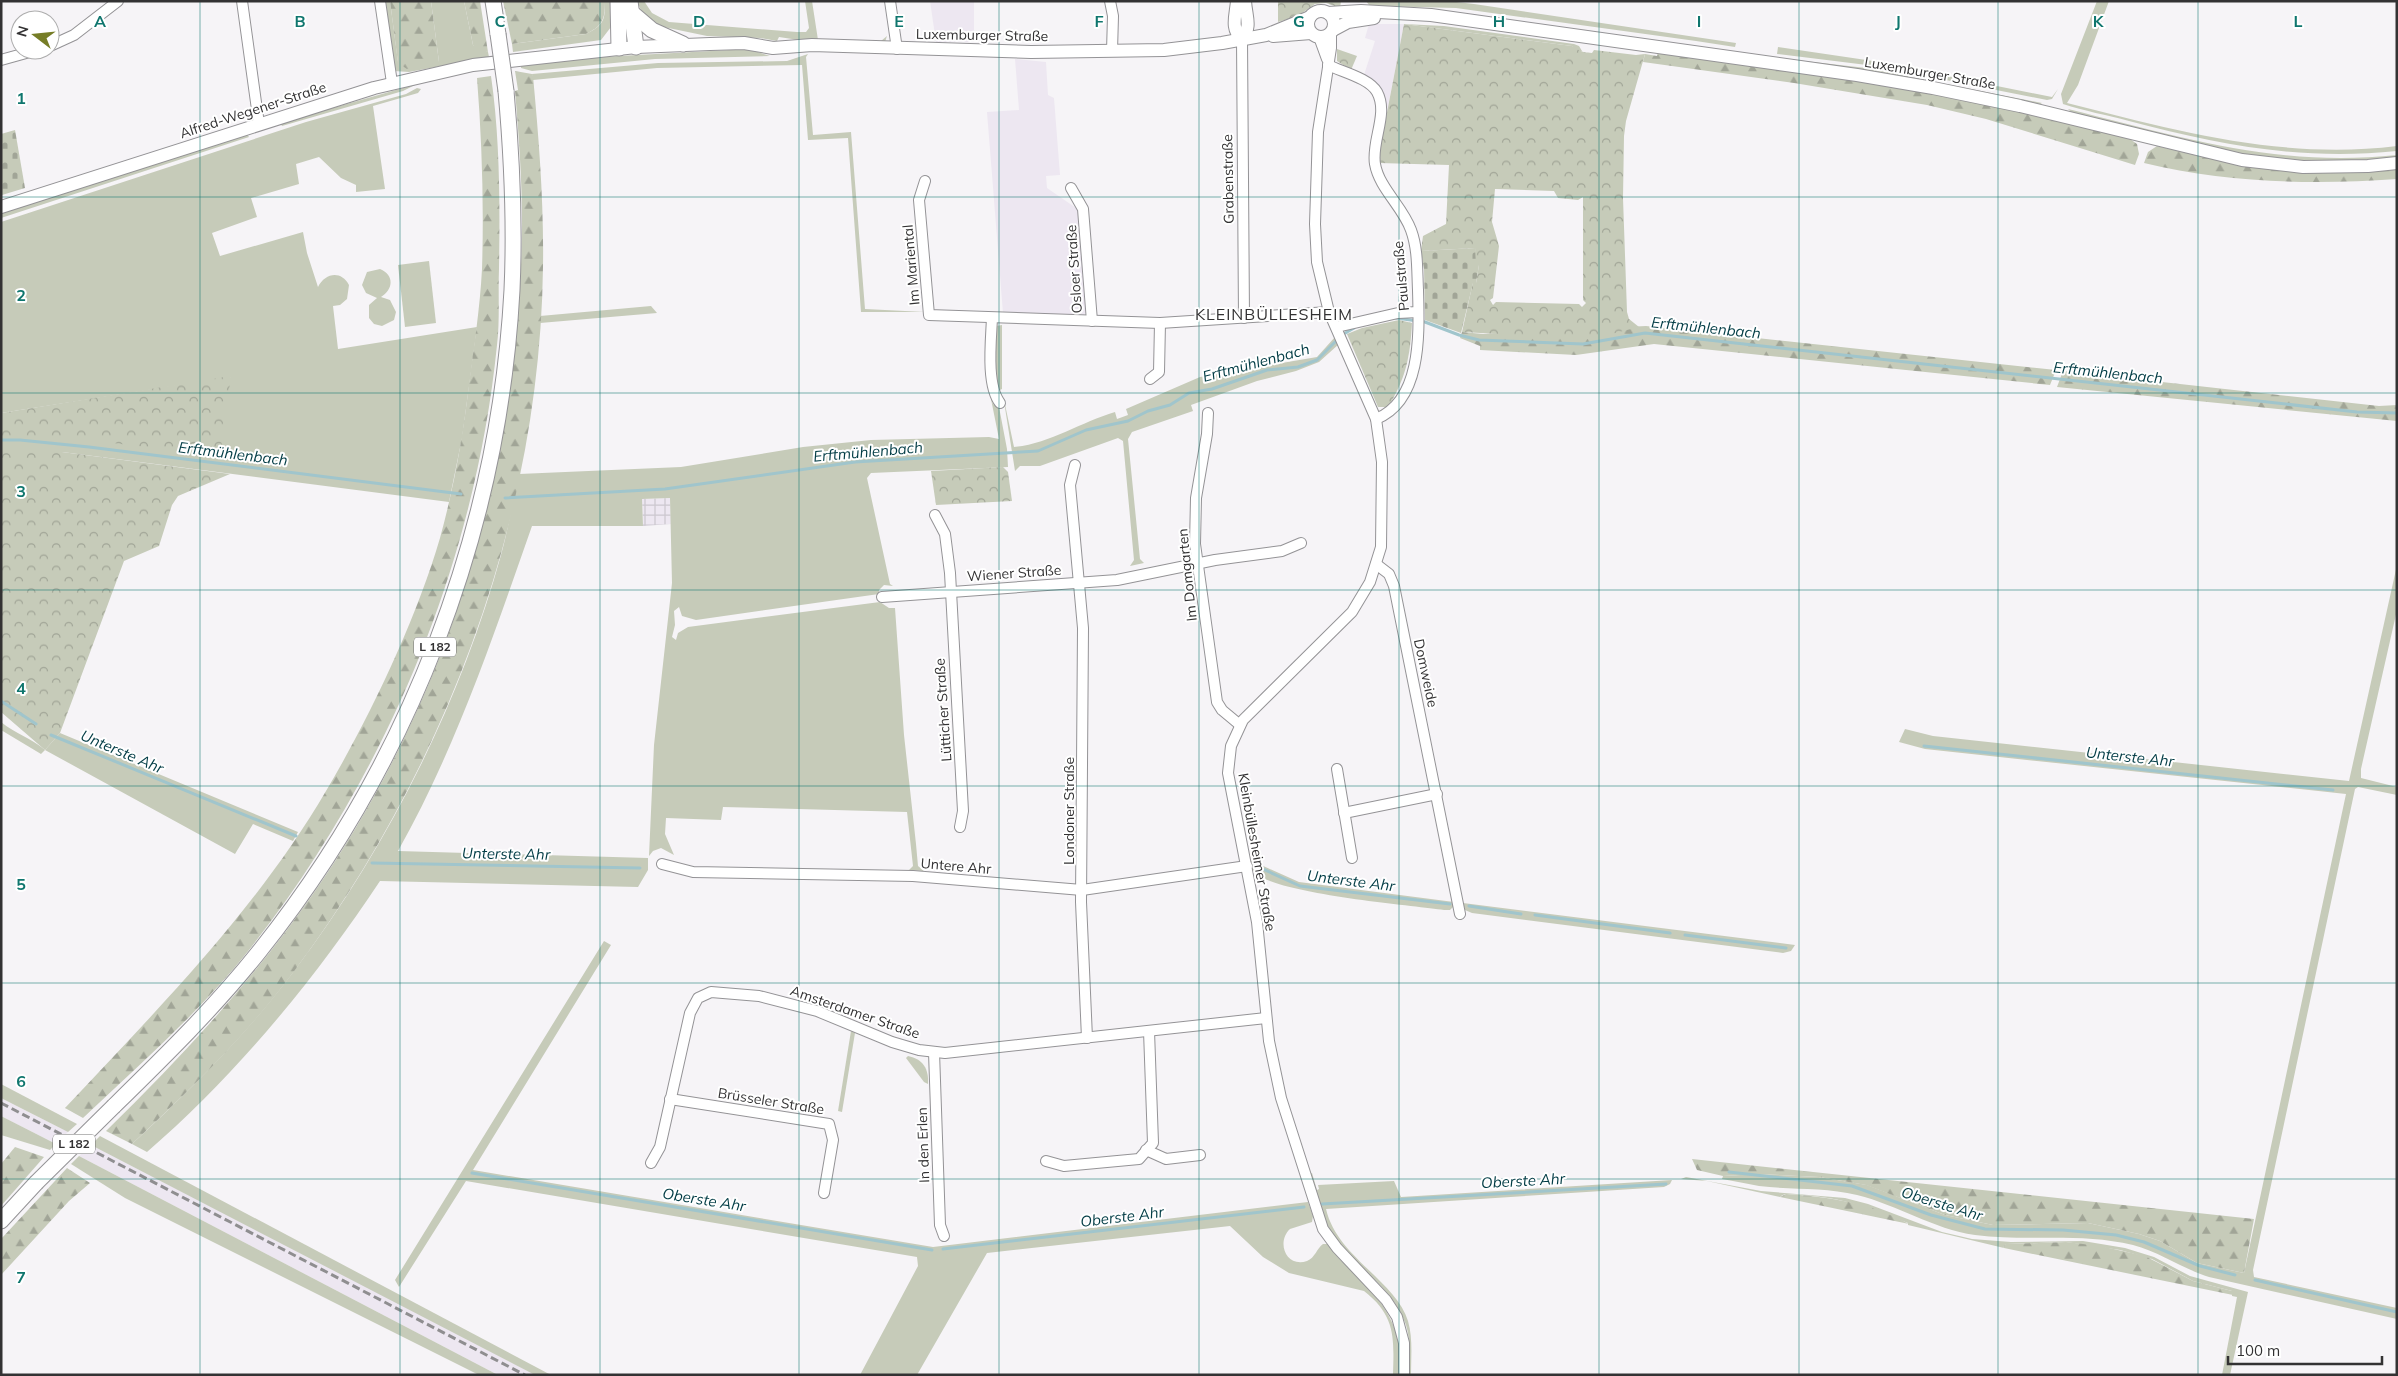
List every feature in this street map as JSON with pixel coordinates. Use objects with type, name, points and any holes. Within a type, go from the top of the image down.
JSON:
[{"type":"main road","name":"L 182","points":[[1,1221],[36,1183],[213,1006],[301,897],[343,833],[384,761],[435,648],[462,569],[478,512],[503,381],[510,306],[513,241],[512,169],[506,91],[493,1]]},
{"type":"main road","points":[[618,1],[619,48]]},
{"type":"main road","points":[[631,7],[652,30],[683,44]]},
{"type":"main road","points":[[631,7],[636,47]]},
{"type":"street","points":[[60,41],[74,35],[118,1]]},
{"type":"street","points":[[242,1],[260,124]]},
{"type":"street","points":[[380,1],[392,83]]},
{"type":"street","points":[[890,1],[897,49]]},
{"type":"street","points":[[1110,1],[1113,16],[1112,51]]},
{"type":"street","points":[[1237,1],[1234,29],[1242,40],[1248,31],[1249,24],[1244,1]]},
{"type":"street","name":"Luxemburger Straße","points":[[518,59],[619,48],[744,43],[773,48],[812,45],[897,49],[1112,51],[1176,49],[1266,35],[1310,17],[1318,11],[1328,13],[1413,14],[1913,85],[2020,106],[2242,160],[2302,167],[2368,166],[2397,163]]},
{"type":"street","points":[[1310,17],[1308,25],[1324,33],[1334,19],[1328,13]]},
{"type":"street","name":"Luxemburger Straße","points":[[1266,35],[1276,37],[1324,33],[1348,22],[1377,18],[1454,20]]},
{"type":"street","name":"Kleinbüllesheimer Straße","points":[[1324,33],[1328,65],[1318,132],[1315,224],[1317,262],[1328,312],[1340,333],[1376,419],[1382,462],[1381,547],[1364,592],[1345,620],[1255,706],[1240,725],[1230,746],[1228,773],[1260,940],[1266,1018],[1278,1086],[1316,1213],[1323,1228],[1337,1248],[1393,1309],[1403,1334],[1404,1375]]},
{"type":"street","name":"Grabenstraße","points":[[1242,40],[1244,318]]},
{"type":"street","name":"Alfred-Wegener-Straße","points":[[1,207],[392,83],[473,65],[518,59]]},
{"type":"street","name":"Paulstraße","points":[[1328,65],[1369,84],[1377,93],[1380,111],[1375,164],[1411,231],[1417,270],[1419,318],[1414,362],[1406,388],[1392,410],[1376,419]]},
{"type":"street","name":"Im Mariental","points":[[925,181],[919,200],[929,315],[1160,323],[1328,312]]},
{"type":"street","name":"Osloer Straße","points":[[1071,188],[1083,209],[1092,321]]},
{"type":"street","points":[[1340,333],[1398,313],[1419,318]]},
{"type":"street","points":[[992,318],[992,382],[996,398],[1000,404]]},
{"type":"street","points":[[1150,379],[1159,372],[1160,323]]},
{"type":"street","name":"Im Domgarten","points":[[1208,413],[1207,434],[1196,498],[1197,564],[1218,702],[1222,710],[1240,725]]},
{"type":"street","name":"Wiener Straße","points":[[1075,465],[1070,485],[1080,583]]},
{"type":"street","name":"Wiener Straße","points":[[935,515],[945,534],[950,591]]},
{"type":"street","name":"Wiener Straße","points":[[882,597],[1117,580],[1197,564],[1282,551],[1301,543]]},
{"type":"street","name":"Domweide","points":[[1376,564],[1389,574],[1394,586],[1460,914]]},
{"type":"street","name":"Londoner Straße","points":[[1080,583],[1083,628],[1082,890],[1087,1038]]},
{"type":"street","name":"Lütticher Straße","points":[[950,591],[963,810],[960,827]]},
{"type":"street","points":[[1337,769],[1352,858]]},
{"type":"street","points":[[1344,813],[1437,794]]},
{"type":"street","name":"Untere Ahr","points":[[662,864],[693,872],[913,876],[1082,890],[1247,866]]},
{"type":"street","name":"Amsterdamer Straße","points":[[651,1163],[660,1147],[690,1013],[698,998],[711,992],[734,992],[790,1003],[824,1014],[892,1042],[934,1052],[958,1052],[1266,1018]]},
{"type":"street","points":[[1046,1161],[1064,1166],[1139,1158],[1153,1143],[1148,1031]]},
{"type":"street","name":"In den Erlen","points":[[934,1052],[940,1225],[944,1236]]},
{"type":"street","name":"Brüsseler Straße","points":[[670,1099],[829,1124],[833,1140],[824,1193]]},
{"type":"street","points":[[1146,1150],[1166,1159],[1200,1155]]},
{"type":"shaded area","points":[[930,1],[974,1],[974,42],[936,42]]},
{"type":"shaded area","points":[[1369,24],[1404,24],[1385,122],[1385,99],[1381,89],[1375,82],[1364,75],[1375,41],[1365,38]]},
{"type":"shaded area","points":[[1015,59],[1046,62],[1048,95],[1054,98],[1060,175],[1046,176],[1047,188],[1079,210],[1088,311],[1084,315],[1003,313],[987,112],[1019,110]]},
{"type":"shaded area","points":[[670,498],[671,524],[643,526],[642,499]]},
{"type":"shaded area","points":[[1,1098],[68,1132],[56,1144],[1,1116]]},
{"type":"shaded area","points":[[91,1145],[536,1375],[498,1375],[79,1156]]},
{"type":"green space","points":[[382,1],[390,1],[398,62],[439,62],[431,1],[464,1],[473,45],[488,52],[489,57],[409,72],[394,71]]},
{"type":"green space","points":[[390,1],[431,1],[439,62],[407,69],[398,63]]},
{"type":"green space","points":[[464,1],[480,1],[488,52],[479,50],[473,45]]},
{"type":"green space","points":[[503,1],[605,1],[605,8],[602,22],[586,34],[512,44]]},
{"type":"green space","points":[[605,1],[612,1],[611,27],[601,40],[513,52],[512,44],[586,34],[592,31],[600,25],[604,17]]},
{"type":"green space","points":[[637,1],[644,1],[652,13],[669,22],[806,32],[809,28],[805,1],[812,1],[818,40],[881,41],[887,36],[885,42],[805,41],[779,37],[777,41],[760,38],[707,36],[659,26],[643,15]]},
{"type":"green space","points":[[1278,1],[1341,1],[1340,8],[1326,3],[1315,4],[1298,16],[1278,22]]},
{"type":"green space","points":[[1366,1],[1448,1],[1736,43],[1735,47],[1456,8],[1375,6],[1369,5]]},
{"type":"green space","points":[[2097,1],[2109,1],[2078,85],[2067,103],[2189,133],[2271,146],[2312,149],[2354,149],[2397,146],[2397,151],[2328,154],[2262,149],[2163,130],[2063,104],[2061,94]]},
{"type":"green space","points":[[1404,24],[1444,26],[1574,44],[1579,46],[1582,51],[1576,51],[1572,46]]},
{"type":"green space","points":[[1404,24],[1572,46],[1588,53],[1592,53],[1594,50],[1636,55],[1645,54],[1626,121],[1624,136],[1623,198],[1627,312],[1629,319],[1639,327],[1591,339],[1462,332],[1473,282],[1476,283],[1479,265],[1476,265],[1475,248],[1421,251],[1423,236],[1446,224],[1449,165],[1379,163],[1379,154]],"holes":[[[1495,189],[1554,191],[1558,198],[1578,200],[1583,197],[1583,300],[1586,303],[1582,307],[1579,304],[1496,302],[1493,305],[1490,300],[1493,298],[1499,246],[1492,222]]]},
{"type":"green space","points":[[1778,47],[1873,61],[2052,97],[2058,89],[2052,99],[2047,100],[1875,66],[1777,54]]},
{"type":"green space","points":[[748,49],[770,56],[655,59],[532,71],[521,68],[521,66],[600,57]]},
{"type":"green space","points":[[1337,49],[1357,56],[1351,70],[1337,61]]},
{"type":"green space","points":[[1658,53],[1886,85],[1992,105],[2130,139],[2137,144],[2139,154],[2135,165],[1986,119],[1927,105],[1794,83],[1643,62],[1645,54],[1657,56]]},
{"type":"green space","points":[[808,54],[806,57],[813,135],[851,132],[865,309],[925,312],[861,312],[848,138],[808,140],[802,65],[657,68],[533,80],[532,74],[658,63],[787,61]]},
{"type":"green space","points":[[1796,60],[1866,68],[2042,103],[2039,105]]},
{"type":"green space","points":[[515,71],[532,74],[533,76],[537,124],[543,243],[538,361],[524,455],[503,547],[474,638],[439,726],[397,811],[349,892],[295,970],[258,1017],[197,1082],[132,1144],[106,1131],[189,1047],[241,988],[313,894],[359,823],[399,749],[433,673],[462,595],[485,515],[503,433],[515,349],[521,265],[522,200],[515,91],[518,90]]},
{"type":"green space","points":[[491,76],[499,172],[499,316],[497,345],[486,427],[468,508],[445,587],[416,665],[382,740],[342,813],[298,883],[249,950],[190,1016],[83,1118],[65,1108],[204,957],[238,917],[299,834],[359,732],[405,635],[418,602],[440,538],[450,500],[467,403],[482,269],[482,174],[477,78]]},
{"type":"green space","points":[[417,84],[403,91],[282,126],[280,123]]},
{"type":"green space","points":[[417,88],[421,89],[418,93],[373,106],[385,189],[356,192],[356,185],[341,178],[319,157],[296,164],[299,184],[251,198],[257,217],[212,233],[220,256],[303,232],[307,253],[318,287],[321,282],[333,275],[342,277],[349,285],[347,299],[340,305],[333,306],[338,349],[477,327],[462,438],[449,502],[62,452],[6,452],[1,485],[1,437],[63,437],[231,377],[1,413],[1,222],[306,122],[406,94]]},
{"type":"green space","points":[[2068,109],[2190,139],[2270,154],[2353,158],[2397,155],[2397,158],[2338,162],[2279,160],[2175,140],[2072,113]]},
{"type":"green space","points":[[15,130],[25,188],[2,195],[1,134]]},
{"type":"green space","points":[[247,134],[249,137],[1,218],[1,213]]},
{"type":"green space","points":[[2157,146],[2214,159],[2397,168],[2397,179],[2302,182],[2206,175],[2144,163],[2148,152]]},
{"type":"green space","points":[[1475,248],[1479,265],[1476,283],[1473,283],[1461,333],[1425,320],[1424,269],[1421,251]]},
{"type":"green space","points":[[429,261],[436,323],[405,327],[398,265]]},
{"type":"green space","points":[[380,269],[388,275],[391,283],[388,291],[381,297],[390,300],[396,312],[394,320],[382,326],[374,324],[369,318],[369,305],[377,298],[366,293],[362,285],[367,272]]},
{"type":"green space","points":[[651,306],[657,313],[540,323],[540,316]]},
{"type":"green space","points":[[1399,320],[1412,323],[1406,367],[1388,407],[1378,407],[1347,334],[1362,328]]},
{"type":"green space","points":[[1002,325],[1002,389],[1000,390],[994,373],[996,326]]},
{"type":"green space","points":[[1646,326],[2056,370],[2050,385],[1654,344],[1576,355],[1480,350],[1480,346],[1460,338],[1462,332],[1483,334]]},
{"type":"green space","points":[[1335,337],[1339,344],[1319,362],[1296,371],[1257,381],[1191,405],[1193,411],[1132,432],[1128,439],[1140,559],[1144,563],[1130,566],[1134,560],[1123,441],[1118,438],[1040,466],[1020,466],[1015,471],[1003,395],[1014,447],[1027,445],[1040,442],[1115,412],[1117,419],[1128,415],[1126,409],[1200,377],[1317,357]]},
{"type":"green space","points":[[2063,371],[2379,406],[2397,405],[2397,421],[2057,387]]},
{"type":"green space","points":[[231,376],[220,456],[63,437],[1,437],[1,413]]},
{"type":"green space","points":[[988,384],[993,404],[999,407],[1007,449],[1008,467],[871,473],[867,478],[890,584],[893,586],[884,585],[879,590],[879,594],[696,620],[682,616],[679,607],[674,611],[675,625],[672,637],[676,640],[678,633],[688,627],[880,602],[889,608],[895,608],[904,735],[918,866],[924,871],[909,870],[913,866],[907,812],[723,807],[721,820],[666,818],[665,834],[674,855],[661,848],[653,851],[649,856],[654,745],[672,583],[670,498],[642,499],[643,526],[532,526],[488,650],[456,732],[419,812],[398,851],[648,858],[648,870],[638,887],[380,881],[329,954],[273,1024],[212,1091],[147,1152],[132,1144],[217,1061],[276,994],[328,924],[390,825],[442,720],[464,666],[484,611],[501,555],[519,474],[681,467],[803,447],[871,440],[989,437],[999,439]]},
{"type":"green space","points":[[1,452],[62,452],[230,474],[178,496],[172,505],[159,546],[124,561],[60,733],[45,750],[1,712]]},
{"type":"green space","points":[[1003,467],[1008,472],[1012,501],[936,505],[931,471]]},
{"type":"green space","points":[[2397,565],[2397,610],[2361,769],[2361,778],[2397,787],[2397,795],[2358,787],[2355,789],[2253,1270],[2254,1277],[2397,1308],[2397,1319],[2209,1277],[2133,1245],[2093,1239],[2015,1238],[1975,1235],[1945,1228],[1872,1199],[1845,1192],[1759,1186],[1722,1179],[1723,1176],[1758,1174],[1819,1177],[1867,1185],[1945,1215],[1993,1225],[2088,1223],[2139,1234],[2160,1241],[2197,1263],[2244,1273],[2346,794],[1925,749],[1899,742],[1905,729],[1933,736],[2349,781]]},
{"type":"green space","points":[[1,722],[45,750],[41,754],[1,730]]},
{"type":"green space","points":[[60,733],[298,832],[293,841],[253,824],[235,854],[45,750]]},
{"type":"green space","points":[[1250,860],[1299,882],[1454,902],[1454,906],[1450,910],[1444,910],[1374,902],[1286,886],[1265,879],[1253,871]]},
{"type":"green space","points":[[1463,903],[1795,945],[1791,951],[1783,953],[1472,913],[1465,910]]},
{"type":"green space","points":[[604,941],[611,945],[473,1170],[933,1247],[1308,1202],[1313,1216],[1312,1222],[1290,1229],[1284,1240],[1285,1252],[1294,1261],[1307,1261],[1312,1258],[1323,1244],[1327,1244],[1360,1278],[1380,1302],[1395,1329],[1400,1351],[1399,1375],[1393,1375],[1393,1339],[1388,1319],[1382,1309],[1364,1291],[1289,1273],[1263,1257],[1230,1226],[987,1253],[917,1375],[860,1375],[918,1266],[917,1257],[466,1181],[399,1287],[395,1280]]},
{"type":"green space","points":[[851,1031],[855,1033],[842,1112],[838,1111]]},
{"type":"green space","points":[[908,1056],[918,1060],[924,1066],[928,1084],[924,1082],[906,1058]]},
{"type":"green space","points":[[1,1084],[77,1124],[68,1132],[1,1098]]},
{"type":"green space","points":[[1,1116],[56,1144],[50,1150],[1,1135]]},
{"type":"green space","points":[[100,1136],[551,1375],[535,1375],[91,1145]]},
{"type":"green space","points":[[15,1147],[44,1157],[1,1206],[1,1164]]},
{"type":"green space","points":[[79,1156],[498,1375],[479,1375],[125,1198],[71,1164]]},
{"type":"green space","points":[[1692,1159],[2254,1219],[2244,1273],[2197,1263],[2160,1241],[2139,1234],[2088,1223],[1993,1225],[1945,1215],[1866,1185],[1819,1177],[1758,1174],[1723,1176],[1697,1170]]},
{"type":"green space","points":[[67,1168],[90,1183],[69,1201],[1,1275],[1,1239]]},
{"type":"green space","points":[[1312,1173],[1317,1190],[1319,1189],[1318,1185],[1394,1181],[1401,1197],[1672,1180],[1670,1184],[1664,1187],[1326,1209],[1332,1226],[1342,1241],[1392,1293],[1408,1321],[1411,1334],[1411,1375],[1408,1375],[1409,1337],[1400,1311],[1382,1287],[1349,1255],[1330,1231],[1323,1217],[1309,1174]]},
{"type":"green space","points":[[1686,1177],[1761,1191],[1845,1198],[1868,1204],[1942,1232],[1972,1239],[2011,1242],[2083,1241],[2125,1248],[2154,1257],[2190,1276],[2248,1292],[2230,1375],[2222,1375],[2237,1297],[2232,1296],[2232,1291],[2193,1281],[2152,1259],[2120,1250],[2066,1242],[2007,1244],[2003,1246],[2004,1248],[1908,1225],[1908,1223],[1844,1201],[1793,1194],[1780,1197],[1707,1181],[1681,1179]]},
{"type":"green space","points":[[1786,1194],[1850,1202],[1880,1211],[1909,1224],[1780,1197]]},
{"type":"green space","points":[[2066,1242],[2100,1246],[2145,1256],[2193,1281],[2232,1291],[2233,1295],[2004,1248],[2003,1246],[2006,1244]]},
{"type":"waterway","name":"Erftmühlenbach","points":[[1396,318],[1425,322],[1459,335],[1479,340],[1583,344],[1645,333],[2357,412],[2397,413]]},
{"type":"waterway","name":"Erftmühlenbach","points":[[1342,335],[1354,328]]},
{"type":"waterway","name":"Erftmühlenbach","points":[[505,498],[665,489],[855,462],[1038,451],[1086,430],[1128,421],[1148,411],[1170,405],[1189,393],[1212,389],[1267,370],[1298,367],[1317,360],[1338,339]]},
{"type":"waterway","name":"Erftmühlenbach","points":[[1,440],[20,440],[89,447],[461,494]]},
{"type":"waterway","name":"Unterste Ahr","points":[[1,701],[36,724]]},
{"type":"waterway","name":"Unterste Ahr","points":[[51,735],[296,836]]},
{"type":"waterway","name":"Unterste Ahr","points":[[1924,746],[2333,790]]},
{"type":"waterway","name":"Unterste Ahr","points":[[372,863],[640,868]]},
{"type":"waterway","name":"Unterste Ahr","points":[[1254,865],[1300,886],[1450,904]]},
{"type":"waterway","name":"Unterste Ahr","points":[[1469,906],[1521,914]]},
{"type":"waterway","name":"Unterste Ahr","points":[[1535,915],[1670,933]]},
{"type":"waterway","name":"Unterste Ahr","points":[[1685,935],[1786,948]]},
{"type":"waterway","name":"Oberste Ahr","points":[[1729,1172],[1852,1186],[1931,1215],[1985,1229],[2063,1230],[2116,1235],[2144,1242],[2200,1266],[2235,1275]]},
{"type":"waterway","name":"Oberste Ahr","points":[[472,1173],[932,1250]]},
{"type":"waterway","name":"Oberste Ahr","points":[[1322,1204],[1666,1184]]},
{"type":"waterway","name":"Oberste Ahr","points":[[943,1249],[1304,1207]]},
{"type":"waterway","name":"Oberste Ahr","points":[[2255,1280],[2397,1312]]},
{"type":"railway","points":[[1,1103],[525,1375]]},
{"type":"district","name":"KLEINBÜLLESHEIM","points":[[1274,314]]}]
